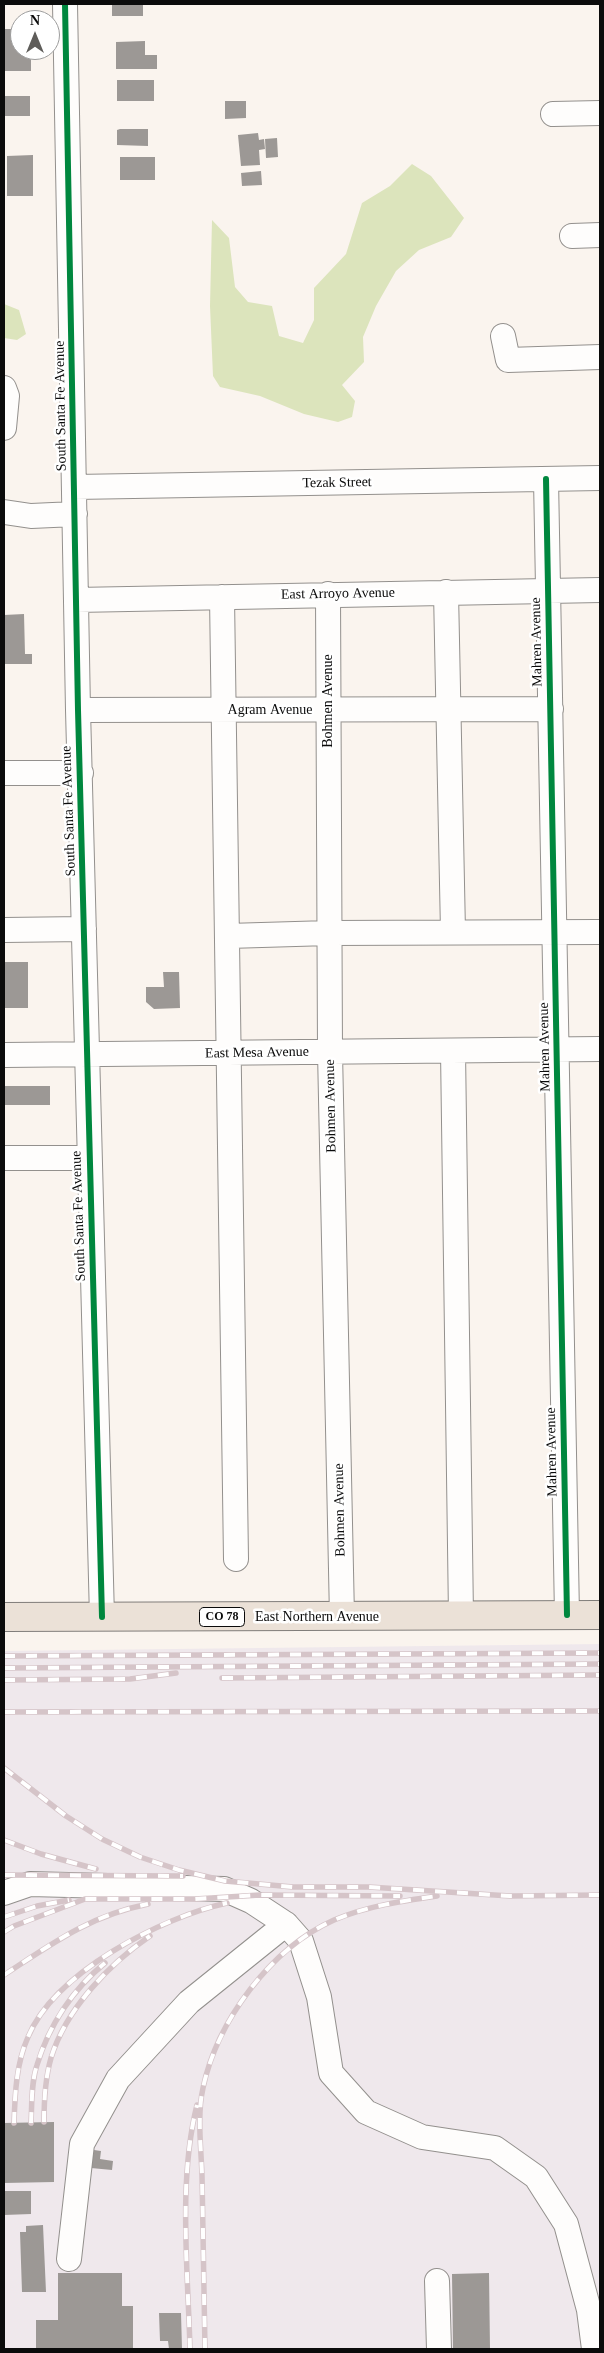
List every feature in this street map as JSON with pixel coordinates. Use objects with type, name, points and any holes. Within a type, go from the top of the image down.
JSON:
[{"type":"main road","name":"East Northern Avenue","points":[[4,1617],[600,1615]]},
{"type":"street","name":"South Santa Fe Avenue","points":[[65,4],[78,710],[102,1617]]},
{"type":"street","points":[[553,114],[600,114]]},
{"type":"street","points":[[572,236],[600,235]]},
{"type":"street","points":[[503,336],[508,360],[600,357]]},
{"type":"street","points":[[4,388],[8,396],[4,428]]},
{"type":"street","name":"Tezak Street","points":[[75,487],[600,478]]},
{"type":"street","name":"Mahren Avenue","points":[[546,479],[567,1615]]},
{"type":"street","points":[[4,512],[31,516],[75,514]]},
{"type":"street","name":"East Arroyo Avenue","points":[[76,600],[600,590]]},
{"type":"street","points":[[446,592],[450,710],[453,932]]},
{"type":"street","name":"Bohmen Avenue","points":[[328,594],[330,1052],[342,1617]]},
{"type":"street","points":[[222,597],[236,1558]]},
{"type":"street","name":"Agram Avenue","points":[[78,710],[551,709]]},
{"type":"street","points":[[4,773],[81,773]]},
{"type":"street","points":[[4,930],[84,929]]},
{"type":"street","points":[[228,936],[329,933],[600,932]]},
{"type":"street","name":"East Mesa Avenue","points":[[4,1055],[600,1049]]},
{"type":"street","points":[[453,1051],[461,1616]]},
{"type":"street","points":[[4,1158],[90,1158]]},
{"type":"street","points":[[4,1893],[30,1884],[224,1889],[250,1901],[286,1924],[301,1941],[319,1997],[330,2073],[366,2112],[422,2137],[495,2148],[536,2177],[566,2224],[589,2310],[594,2349]]},
{"type":"street","points":[[69,2259],[82,2144],[118,2079],[190,2002],[286,1924]]},
{"type":"street","points":[[438,2281],[439,2349]]},
{"type":"shaded area","points":[[600,1644],[600,2349],[4,2349],[4,1651]]},
{"type":"green space","points":[[412,164],[431,176],[464,218],[451,237],[419,250],[396,271],[376,306],[363,337],[364,362],[342,385],[355,401],[352,417],[338,422],[304,414],[260,396],[220,387],[213,376],[210,306],[212,220],[229,238],[235,287],[248,302],[272,306],[279,336],[303,343],[314,320],[314,288],[346,254],[362,203],[390,186]]},
{"type":"green space","points":[[4,304],[19,310],[26,334],[17,340],[4,338]]},
{"type":"building","points":[[112,4],[143,4],[143,16],[112,16]]},
{"type":"building","points":[[4,29],[10,29],[10,60],[31,60],[31,71],[4,71]]},
{"type":"building","points":[[145,41],[145,55],[157,55],[157,69],[116,69],[116,42]]},
{"type":"building","points":[[117,80],[154,80],[154,101],[117,101]]},
{"type":"building","points":[[4,96],[30,96],[30,116],[4,116]]},
{"type":"building","points":[[225,101],[246,101],[246,118],[225,119]]},
{"type":"building","points":[[148,129],[148,146],[117,145],[117,130]]},
{"type":"building","points":[[258,133],[259,140],[264,139],[265,149],[259,150],[260,165],[241,166],[238,135]]},
{"type":"building","points":[[277,138],[278,157],[266,158],[265,139]]},
{"type":"building","points":[[33,155],[33,196],[7,196],[7,156]]},
{"type":"building","points":[[120,157],[155,157],[155,180],[120,180]]},
{"type":"building","points":[[261,171],[262,185],[242,186],[241,173]]},
{"type":"building","points":[[24,614],[25,654],[32,654],[32,664],[4,664],[4,615]]},
{"type":"building","points":[[4,962],[28,962],[28,1008],[4,1008]]},
{"type":"building","points":[[163,972],[179,972],[180,1008],[154,1009],[146,1002],[146,987],[164,987]]},
{"type":"building","points":[[4,1086],[50,1086],[50,1105],[4,1105]]},
{"type":"building","points":[[54,2122],[54,2182],[4,2183],[4,2123]]},
{"type":"building","points":[[94,2150],[101,2151],[100,2159],[113,2161],[112,2170],[91,2168]]},
{"type":"building","points":[[4,2191],[31,2191],[31,2214],[4,2215]]},
{"type":"building","points":[[43,2225],[46,2292],[22,2292],[20,2232],[26,2232],[26,2226]]},
{"type":"building","points":[[58,2273],[122,2273],[122,2306],[133,2306],[133,2349],[36,2349],[36,2320],[58,2320]]},
{"type":"building","points":[[489,2273],[490,2349],[453,2349],[452,2274]]},
{"type":"building","points":[[159,2313],[181,2313],[182,2349],[169,2349],[168,2341],[160,2341]]},
{"type":"railway","points":[[4,1656],[600,1653]]},
{"type":"railway","points":[[4,1668],[600,1664]]},
{"type":"railway","points":[[4,1680],[130,1679],[176,1673]]},
{"type":"railway","points":[[222,1678],[600,1675]]},
{"type":"railway","points":[[4,1712],[600,1711]]},
{"type":"railway","points":[[4,1768],[66,1816],[102,1839],[140,1857],[179,1870],[225,1881],[293,1887],[369,1887],[510,1896],[600,1895]]},
{"type":"railway","points":[[4,1840],[41,1854],[96,1869]]},
{"type":"railway","points":[[4,1875],[183,1876]]},
{"type":"railway","points":[[4,1932],[14,1926],[85,1899],[195,1899],[260,1895],[400,1896]]},
{"type":"railway","points":[[205,2349],[200,2109],[203,2088],[210,2063],[221,2037],[250,1989],[289,1949],[311,1933],[334,1920],[359,1911],[437,1896]]},
{"type":"railway","points":[[4,1917],[37,1906],[69,1900]]},
{"type":"railway","points":[[14,2123],[17,2079],[24,2047],[42,2013],[61,1991],[113,1951],[143,1934],[201,1910],[227,1903]]},
{"type":"railway","points":[[4,1975],[89,1923],[127,1909],[148,1904]]},
{"type":"railway","points":[[44,2122],[45,2090],[49,2066],[58,2040],[67,2022],[78,2005],[105,1974],[119,1960],[150,1936]]},
{"type":"railway","points":[[31,2123],[35,2072],[48,2036],[73,1996],[93,1973],[105,1963]]},
{"type":"railway","points":[[190,2349],[186,2257],[186,2195],[191,2134],[197,2105]]},
{"type":"cycle path","points":[[65,4],[78,710],[102,1617]]},
{"type":"cycle path","points":[[546,479],[567,1615]]}]
